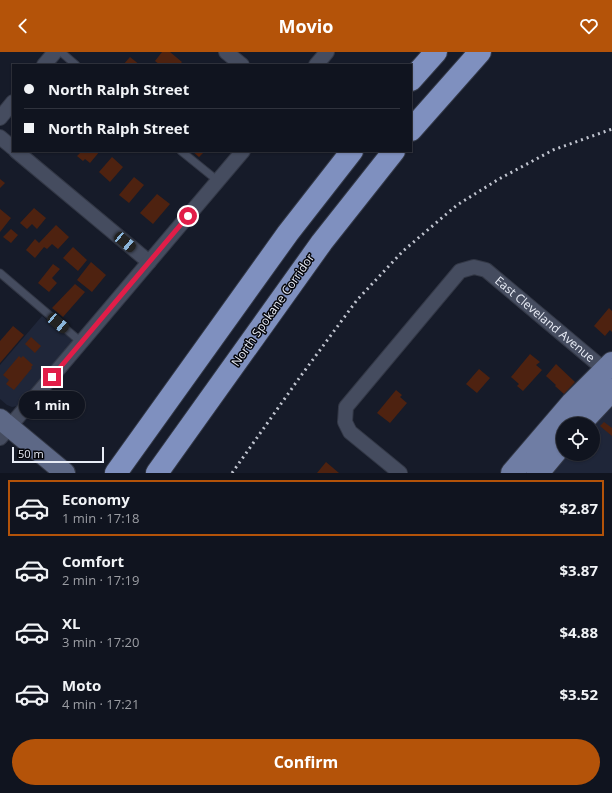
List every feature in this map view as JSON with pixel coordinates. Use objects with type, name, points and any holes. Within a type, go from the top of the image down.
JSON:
[{"type":"highway","points":[[412,79],[436,52]]},
{"type":"highway","points":[[412,129],[480,52]]},
{"type":"highway","points":[[116,473],[288,233],[351,152]]},
{"type":"highway","name":"North Spokane Corridor","points":[[158,473],[322,242],[393,152]]},
{"type":"main road","points":[[584,417],[610,375]]},
{"type":"main road","points":[[512,473],[572,403],[610,375]]},
{"type":"main road","points":[[3,428],[65,473]]},
{"type":"main road","points":[[538,473],[556,451]]},
{"type":"street","points":[[45,64],[55,52]]},
{"type":"street","points":[[226,52],[241,64]]},
{"type":"street","points":[[317,64],[327,52]]},
{"type":"street","points":[[0,118],[12,103]]},
{"type":"street","points":[[0,137],[12,147]]},
{"type":"street","points":[[17,152],[149,262]]},
{"type":"street","points":[[3,428],[81,342],[242,152]]},
{"type":"street","name":"East Cleveland Avenue","points":[[400,473],[350,432],[345,422],[346,407],[460,271],[474,267],[486,270],[610,375]]},
{"type":"lane","points":[[61,52],[75,64]]},
{"type":"lane","points":[[182,152],[218,181]]},
{"type":"lane","points":[[0,274],[81,342]]},
{"type":"shaded area","points":[[42,316],[74,341],[22,402],[17,406],[12,407],[0,399],[0,365]]},
{"type":"shaded area","points":[[612,401],[612,473],[548,473],[557,461],[600,461],[600,417],[599,417]]},
{"type":"building","points":[[162,52],[170,52],[182,62],[180,64],[159,64],[155,61]]},
{"type":"building","points":[[130,57],[139,64],[124,64]]},
{"type":"building","points":[[81,152],[99,152],[90,163],[85,159],[83,161],[77,156]]},
{"type":"building","points":[[193,152],[204,152],[199,157]]},
{"type":"building","points":[[112,157],[123,167],[110,182],[99,172]]},
{"type":"building","points":[[134,177],[144,185],[129,203],[119,195]]},
{"type":"building","points":[[0,179],[5,183],[0,188]]},
{"type":"building","points":[[157,194],[170,204],[153,224],[140,213]]},
{"type":"building","points":[[34,208],[46,218],[37,229],[32,224],[27,229],[20,223]]},
{"type":"building","points":[[0,209],[11,218],[0,232]]},
{"type":"building","points":[[56,225],[69,237],[58,249],[52,244],[47,249],[44,247],[35,258],[26,250],[35,239],[39,243]]},
{"type":"building","points":[[11,229],[18,235],[11,243],[3,237]]},
{"type":"building","points":[[73,247],[87,260],[78,271],[63,258]]},
{"type":"building","points":[[91,262],[106,275],[92,292],[77,280]]},
{"type":"building","points":[[53,264],[60,269],[52,278],[57,283],[49,292],[38,283]]},
{"type":"building","points":[[75,284],[85,292],[63,317],[52,308]]},
{"type":"building","points":[[609,308],[612,311],[612,332],[610,330],[605,336],[594,326]]},
{"type":"building","points":[[13,326],[24,335],[0,363],[0,341]]},
{"type":"building","points":[[31,337],[41,346],[35,353],[25,344]]},
{"type":"building","points":[[530,354],[540,362],[536,365],[542,370],[523,391],[517,386],[519,384],[511,377]]},
{"type":"building","points":[[19,356],[21,358],[23,356],[33,365],[14,390],[6,384],[9,380],[3,375]]},
{"type":"building","points":[[556,364],[575,382],[564,394],[546,376]]},
{"type":"building","points":[[479,369],[490,378],[477,393],[466,384]]},
{"type":"building","points":[[396,390],[402,395],[400,397],[407,403],[390,423],[377,413]]},
{"type":"building","points":[[604,422],[612,428],[612,436],[600,426]]},
{"type":"building","points":[[326,462],[339,473],[317,473]]},
{"type":"railway","points":[[232,473],[357,300],[403,251],[457,205],[499,179],[553,150],[612,129]]},
{"type":"route","points":[[52,377],[188,216]]}]
